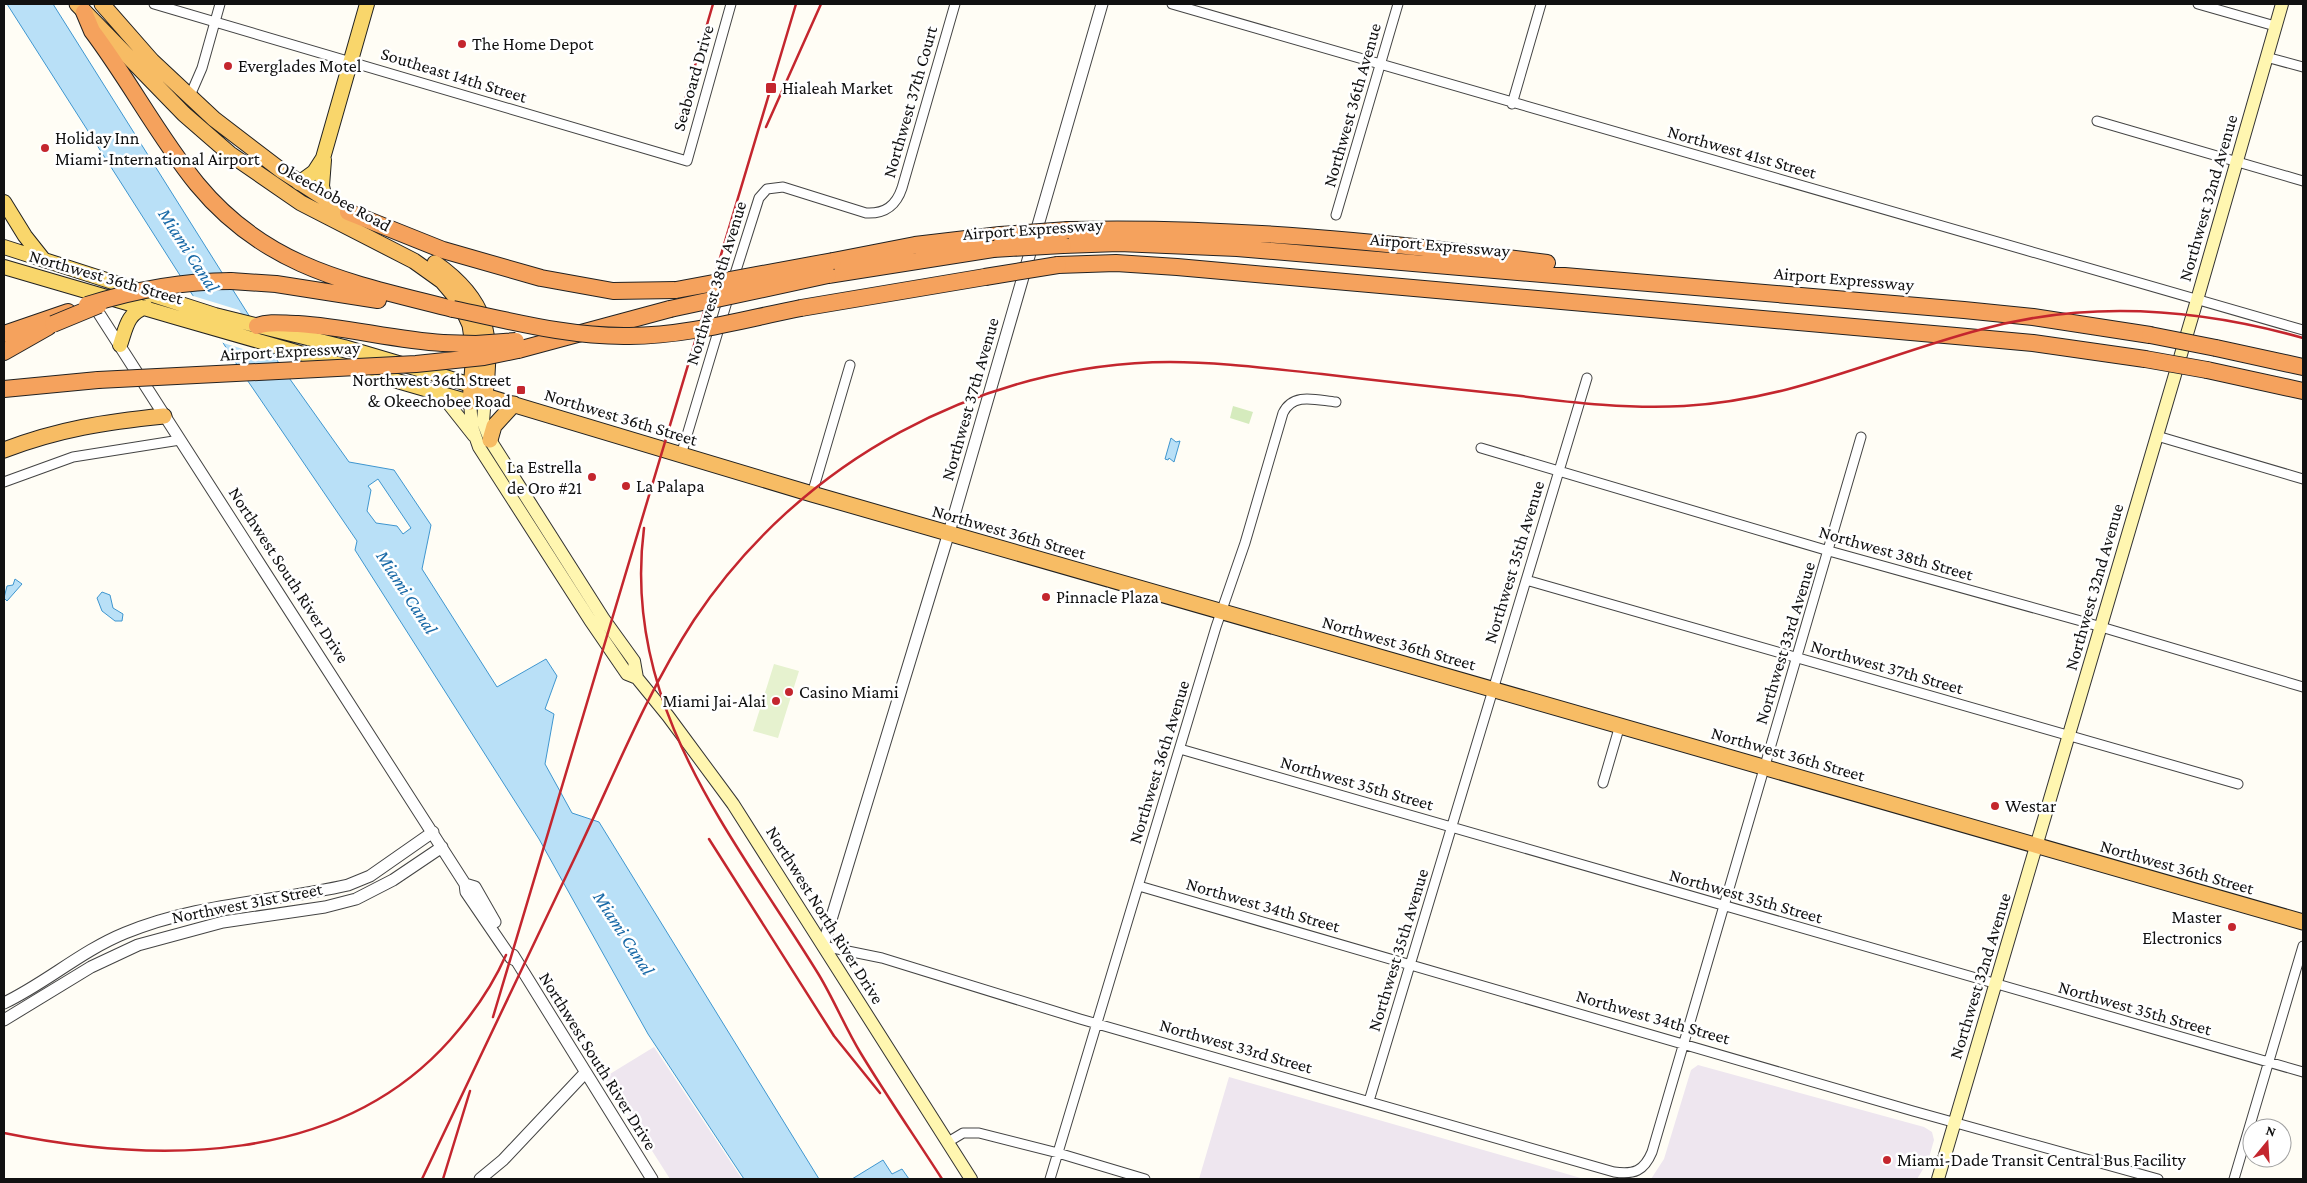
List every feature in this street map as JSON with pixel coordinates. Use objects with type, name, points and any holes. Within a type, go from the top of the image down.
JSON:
[{"type":"highway","name":"Okeechobee Road","points":[[102,4],[152,61],[189,98],[239,140],[324,199],[435,263],[467,290],[481,313],[488,339],[485,396]]},
{"type":"highway","name":"Okeechobee Road","points":[[80,8],[198,128],[262,178],[315,211],[422,266],[442,281],[459,301],[470,325],[474,352],[470,402]]},
{"type":"highway","points":[[80,8],[92,31],[189,174],[218,207],[256,239],[286,258],[381,295]]},
{"type":"highway","points":[[262,178],[287,183],[299,183]]},
{"type":"highway","points":[[348,212],[443,250],[541,278],[613,291],[676,290],[830,268]]},
{"type":"highway","name":"Airport Expressway","points":[[4,389],[98,380],[416,364],[484,357],[517,345],[551,340],[830,268],[996,242],[1066,237],[1129,243],[1237,248],[1973,311],[2150,335],[2303,366]]},
{"type":"highway","points":[[4,334],[124,294],[176,284],[231,281],[381,295],[577,334],[629,336],[666,334],[802,308],[1058,265],[1116,263],[1956,336],[2145,359],[2207,370],[2303,391]]},
{"type":"highway","points":[[4,323],[49,318],[124,294]]},
{"type":"highway","points":[[4,352],[49,318]]},
{"type":"highway","points":[[253,330],[270,322],[328,326],[409,340],[517,345]]},
{"type":"highway","points":[[4,397],[48,384]]},
{"type":"highway","name":"Northwest 36th Street","points":[[485,396],[812,494],[2303,922]]},
{"type":"highway","points":[[470,402],[485,396]]},
{"type":"highway","points":[[483,439],[496,422],[514,404]]},
{"type":"highway","points":[[4,450],[54,433],[86,425],[164,416]]},
{"type":"main road","points":[[299,183],[314,172],[323,158],[367,4]]},
{"type":"main road","name":"Northwest 32nd Avenue","points":[[1938,1179],[2070,735],[2282,4]]},
{"type":"main road","points":[[323,158],[322,186],[324,199]]},
{"type":"main road","points":[[4,202],[25,236],[45,260],[80,289]]},
{"type":"main road","name":"Northwest 36th Street","points":[[4,247],[189,306],[253,330],[470,402]]},
{"type":"main road","points":[[4,259],[45,260]]},
{"type":"main road","name":"Northwest 36th Street","points":[[4,267],[146,307],[200,325],[253,330],[344,347],[471,385],[485,396]]},
{"type":"main road","points":[[120,345],[129,317],[135,311],[146,307]]},
{"type":"main road","points":[[440,393],[483,439]]},
{"type":"main road","name":"Northwest North River Drive","points":[[483,439],[485,396]]},
{"type":"main road","name":"Northwest North River Drive","points":[[470,402],[471,421],[533,520],[634,661],[637,678],[668,716],[722,789],[971,1179]]},
{"type":"street","name":"Southeast 14th Street","points":[[154,4],[687,161]]},
{"type":"street","points":[[189,98],[198,79],[220,4]]},
{"type":"street","name":"Seaboard Drive","points":[[687,161],[731,4]]},
{"type":"street","name":"Northwest 37th Court","points":[[891,207],[902,188],[955,4]]},
{"type":"street","name":"Northwest 37th Avenue","points":[[823,946],[949,533],[1102,4]]},
{"type":"street","name":"Northwest 41st Street","points":[[1172,4],[1380,63],[1512,104],[2303,330]]},
{"type":"street","name":"Northwest 36th Avenue","points":[[1336,215],[1398,4]]},
{"type":"street","points":[[1512,104],[1541,4]]},
{"type":"street","points":[[2198,4],[2275,26]]},
{"type":"street","points":[[2266,57],[2303,67]]},
{"type":"street","points":[[2097,121],[2303,180]]},
{"type":"street","name":"Northwest 38th Avenue","points":[[681,456],[758,198],[762,193],[767,189],[783,187],[866,213],[880,212],[891,207]]},
{"type":"street","name":"Northwest South River Drive","points":[[80,289],[93,304],[120,345],[465,884],[475,887],[516,960],[652,1179]]},
{"type":"street","points":[[812,494],[850,365]]},
{"type":"street","name":"Northwest 35th Avenue","points":[[1369,1101],[1587,378]]},
{"type":"street","name":"Northwest 36th Avenue","points":[[1050,1179],[1283,413],[1288,404],[1303,398],[1336,402]]},
{"type":"street","points":[[2157,436],[2303,479]]},
{"type":"street","name":"Northwest 33rd Avenue","points":[[1640,1171],[1647,1163],[1652,1152],[1861,438]]},
{"type":"street","points":[[4,482],[51,463],[82,455],[180,440]]},
{"type":"street","name":"Northwest 38th Street","points":[[1481,448],[1829,551],[2303,687]]},
{"type":"street","name":"Northwest 37th Street","points":[[1526,580],[2238,784]]},
{"type":"street","points":[[1603,783],[1620,725]]},
{"type":"street","name":"Northwest 35th Street","points":[[1180,749],[2303,1072]]},
{"type":"street","name":"Northwest 31st Street","points":[[4,1003],[92,948],[143,926],[204,909],[342,887],[360,881],[433,832]]},
{"type":"street","name":"Northwest 31st Street","points":[[4,1020],[97,964],[138,945],[214,924],[342,903],[367,895],[442,847]]},
{"type":"street","name":"Northwest 34th Street","points":[[1139,886],[2158,1179]]},
{"type":"street","points":[[302,893],[305,910]]},
{"type":"street","name":"Northwest 33rd Street","points":[[823,946],[882,958],[1098,1023],[1614,1172],[1640,1171]]},
{"type":"street","points":[[2234,1179],[2303,946]]},
{"type":"street","points":[[480,1179],[503,1160],[585,1073]]},
{"type":"street","points":[[948,1142],[964,1133],[979,1133],[1058,1153],[1145,1179]]},
{"type":"shaded area","points":[[654,1047],[742,1179],[670,1179],[605,1077]]},
{"type":"shaded area","name":"Miami-Dade Transit Central Bus Facility","points":[[1698,1065],[1924,1127],[1932,1132],[1934,1140],[1928,1161],[1917,1179],[1651,1179],[1664,1159],[1691,1070]]},
{"type":"shaded area","points":[[1229,1077],[1543,1167],[1584,1179],[1199,1179]]},
{"type":"green space","points":[[1233,406],[1253,412],[1249,424],[1230,418]]},
{"type":"green space","name":"Miami Jai-Alai","points":[[774,664],[799,671],[778,738],[753,731]]},
{"type":"water","name":"Miami Canal","points":[[7,4],[53,4],[282,368],[349,462],[394,470],[431,525],[422,569],[497,687],[546,659],[557,676],[545,709],[554,714],[545,764],[572,813],[599,822],[819,1179],[744,1179],[648,1034],[539,839],[355,550],[357,541],[241,371]],"holes":[[[378,479],[411,528],[403,534],[397,526],[376,523],[367,511],[371,490],[368,486]]]},
{"type":"water","points":[[1171,438],[1176,442],[1180,441],[1174,462],[1169,458],[1168,460],[1165,459]]},
{"type":"water","points":[[15,579],[22,584],[7,601],[4,598],[7,586],[13,585]]},
{"type":"water","points":[[102,592],[110,595],[113,608],[123,614],[122,621],[115,621],[102,611],[97,598]]},
{"type":"water","points":[[883,1160],[892,1174],[902,1169],[909,1179],[852,1179]]},
{"type":"pier","points":[[190,295],[239,310],[251,331],[205,318]]},
{"type":"pier","points":[[206,321],[252,334],[263,355],[220,342]]},
{"type":"railway","points":[[680,117],[713,4]]},
{"type":"railway","points":[[493,1017],[796,4]]},
{"type":"railway","points":[[766,127],[821,4]]},
{"type":"railway","points":[[422,1179],[646,704],[694,620],[737,564],[786,513],[841,469],[900,432],[964,402],[1030,381],[1099,367],[1170,362],[1265,368],[1582,403],[1664,407],[1724,402],[1761,395],[1834,376],[1979,330],[2019,320],[2060,314],[2101,311],[2182,314],[2223,320],[2303,338]]},
{"type":"railway","points":[[644,528],[641,593],[650,653],[667,711],[691,766],[720,819],[819,975],[860,1052],[942,1179]]},
{"type":"railway","points":[[709,839],[834,1036],[880,1093]]},
{"type":"railway","points":[[4,1133],[62,1143],[122,1149],[182,1150],[242,1145],[300,1133],[354,1112],[405,1081],[450,1040],[466,1021],[488,989],[506,955]]},
{"type":"railway","points":[[443,1179],[470,1091]]},
{"type":"place","name":"The Home Depot","points":[[462,44]]},
{"type":"place","name":"Everglades Motel","points":[[228,66]]},
{"type":"place","name":"Hialeah Market","points":[[771,88]]},
{"type":"place","name":"Holiday Inn Miami-International Airport","points":[[45,148]]},
{"type":"place","name":"Northwest 36th Street & Okeechobee Road","points":[[521,390]]},
{"type":"place","name":"La Estrella de Oro #21","points":[[592,477]]},
{"type":"place","name":"La Palapa","points":[[626,486]]},
{"type":"place","name":"Pinnacle Plaza","points":[[1046,597]]},
{"type":"place","name":"Casino Miami","points":[[789,692]]},
{"type":"place","name":"Miami Jai-Alai","points":[[776,701]]},
{"type":"place","name":"Westar","points":[[1995,806]]},
{"type":"place","name":"Master Electronics","points":[[2232,927]]},
{"type":"place","name":"Miami-Dade Transit Central Bus Facility","points":[[1887,1160]]}]
